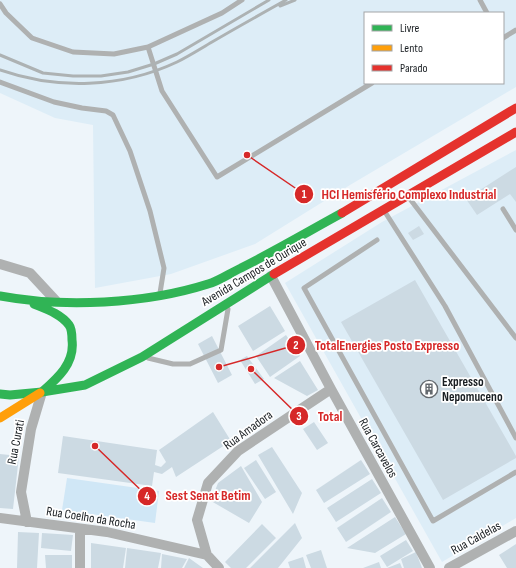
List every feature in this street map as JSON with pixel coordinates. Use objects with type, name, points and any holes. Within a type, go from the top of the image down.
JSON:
[{"type":"main road","points":[[500,117],[516,108]]},
{"type":"main road","points":[[500,117],[516,111]]},
{"type":"main road","name":"Avenida Campos de Ourique","points":[[28,301],[124,301],[160,296],[209,284],[259,259],[356,205],[500,117]]},
{"type":"main road","name":"Avenida Campos de Ourique","points":[[0,418],[42,392],[85,385],[142,357],[271,276],[516,132]]},
{"type":"main road","points":[[0,296],[28,301],[60,316],[70,325],[74,344],[72,358],[59,377],[42,392],[10,395],[0,394]]},
{"type":"street","points":[[0,264],[30,273],[56,301]]},
{"type":"street","name":"Rua Carcavelos","points":[[271,276],[331,389],[430,568]]},
{"type":"street","name":"Rua Amadora","points":[[207,555],[197,520],[208,483],[238,451],[331,389]]},
{"type":"street","name":"Rua Curati","points":[[27,522],[21,492],[31,429],[42,392]]},
{"type":"street","name":"Rua Coelho da Rocha","points":[[0,518],[107,532],[207,555]]},
{"type":"street","points":[[80,529],[80,568]]},
{"type":"street","name":"Rua Caldelas","points":[[449,568],[516,531]]},
{"type":"street","points":[[207,555],[219,568]]},
{"type":"lane","points":[[0,4],[6,13],[32,38],[73,52],[114,54],[148,47],[222,13],[242,0]]},
{"type":"lane","points":[[480,0],[486,12]]},
{"type":"lane","points":[[504,37],[516,30]]},
{"type":"lane","points":[[148,47],[162,91],[217,177],[370,84]]},
{"type":"lane","points":[[0,82],[54,102],[106,111],[112,115],[130,151],[150,211],[164,268],[160,296]]},
{"type":"lane","points":[[408,195],[516,338]]},
{"type":"lane","points":[[503,209],[516,230]]},
{"type":"lane","points":[[383,210],[445,306],[516,438]]},
{"type":"lane","points":[[377,240],[304,288],[433,521],[516,472]]},
{"type":"lane","points":[[142,357],[173,364],[190,364],[221,350],[229,302]]},
{"type":"shaded area","points":[[0,0],[516,0],[516,87],[350,185],[255,244],[171,274],[95,288],[93,125],[55,118],[0,93]]},
{"type":"shaded area","points":[[516,150],[516,518],[442,562],[285,283],[382,222]]},
{"type":"shaded area","points":[[67,478],[159,491],[155,523],[62,510]]},
{"type":"building","points":[[516,167],[516,202],[510,194],[477,215],[466,199]]},
{"type":"building","points":[[419,226],[424,234],[413,240],[408,233]]},
{"type":"building","name":"Expresso Nepomuceno","points":[[415,280],[516,456],[516,458],[443,500],[341,322]]},
{"type":"building","points":[[270,306],[285,331],[253,351],[238,326]]},
{"type":"building","points":[[286,335],[300,356],[270,377],[256,356]]},
{"type":"building","points":[[212,336],[232,375],[218,383],[198,344]]},
{"type":"building","points":[[247,356],[264,379],[255,384],[240,360]]},
{"type":"building","points":[[300,361],[318,390],[307,396],[274,378]]},
{"type":"building","points":[[213,412],[231,441],[176,477],[172,467],[162,474],[154,472],[152,486],[58,473],[63,436],[157,450],[155,465],[161,467],[166,462],[159,450]]},
{"type":"building","points":[[314,422],[328,443],[317,450],[303,429]]},
{"type":"building","points":[[272,447],[302,493],[293,514],[258,455]]},
{"type":"building","points":[[0,454],[19,456],[13,509],[0,508]]},
{"type":"building","points":[[256,460],[276,492],[265,499],[244,468]]},
{"type":"building","points":[[361,460],[370,474],[324,503],[316,490]]},
{"type":"building","points":[[241,466],[262,502],[249,523],[211,501],[218,483]]},
{"type":"building","points":[[372,479],[381,493],[336,522],[327,508]]},
{"type":"building","points":[[382,498],[391,512],[346,542],[337,528]]},
{"type":"building","points":[[395,517],[406,534],[375,553],[347,548]]},
{"type":"building","points":[[295,523],[302,538],[278,568],[250,568]]},
{"type":"building","points":[[262,524],[276,538],[246,568],[231,568],[225,562]]},
{"type":"building","points":[[18,532],[39,533],[37,568],[17,568]]},
{"type":"building","points":[[42,533],[73,535],[71,551],[41,548]]},
{"type":"building","points":[[406,540],[413,551],[387,567],[380,556]]},
{"type":"building","points":[[91,543],[126,548],[123,568],[91,568]]},
{"type":"building","points":[[516,544],[516,568],[507,568],[499,555]]},
{"type":"building","points":[[127,548],[161,553],[158,568],[125,568]]},
{"type":"building","points":[[321,550],[327,568],[311,568],[306,555]]},
{"type":"building","points":[[416,552],[422,568],[404,568],[401,559]]},
{"type":"building","points":[[162,554],[187,559],[182,568],[161,568]]},
{"type":"building","points":[[45,555],[72,555],[72,568],[46,568]]},
{"type":"building","points":[[303,557],[306,568],[290,568],[288,562]]},
{"type":"building","points":[[189,558],[203,568],[184,568]]},
{"type":"building","points":[[379,562],[381,568],[363,568]]},
{"type":"building","points":[[400,563],[402,568],[387,568]]},
{"type":"railway","points":[[0,55],[43,73],[73,76],[101,76],[128,72],[154,64],[177,54],[269,0]]},
{"type":"railway","points":[[0,70],[44,81],[67,83],[112,81],[134,77],[156,71],[177,62],[286,0]]},
{"type":"railway","points":[[280,6],[295,0]]},
{"type":"traffic: fast","points":[[0,296],[25,300],[77,303],[131,300],[184,291],[212,283],[342,213]]},
{"type":"traffic: fast","points":[[0,394],[10,395],[42,392],[85,385],[142,357],[274,274]]},
{"type":"traffic: fast","points":[[34,304],[53,312],[66,321],[72,334],[71,356],[68,363],[54,381],[42,392]]},
{"type":"traffic: slow","points":[[0,418],[40,393]]},
{"type":"traffic: jam","points":[[342,213],[516,108]]},
{"type":"traffic: jam","points":[[274,274],[516,132]]},
{"type":"place","name":"HCI Hemisfério Complexo Industrial","points":[[247,155]]},
{"type":"place","name":"TotalEnergies Posto Expresso","points":[[219,367]]},
{"type":"place","name":"Total","points":[[251,369]]},
{"type":"place","name":"Expresso Nepomuceno","points":[[429,389]]},
{"type":"place","name":"Sest Senat Betim","points":[[95,446]]}]
